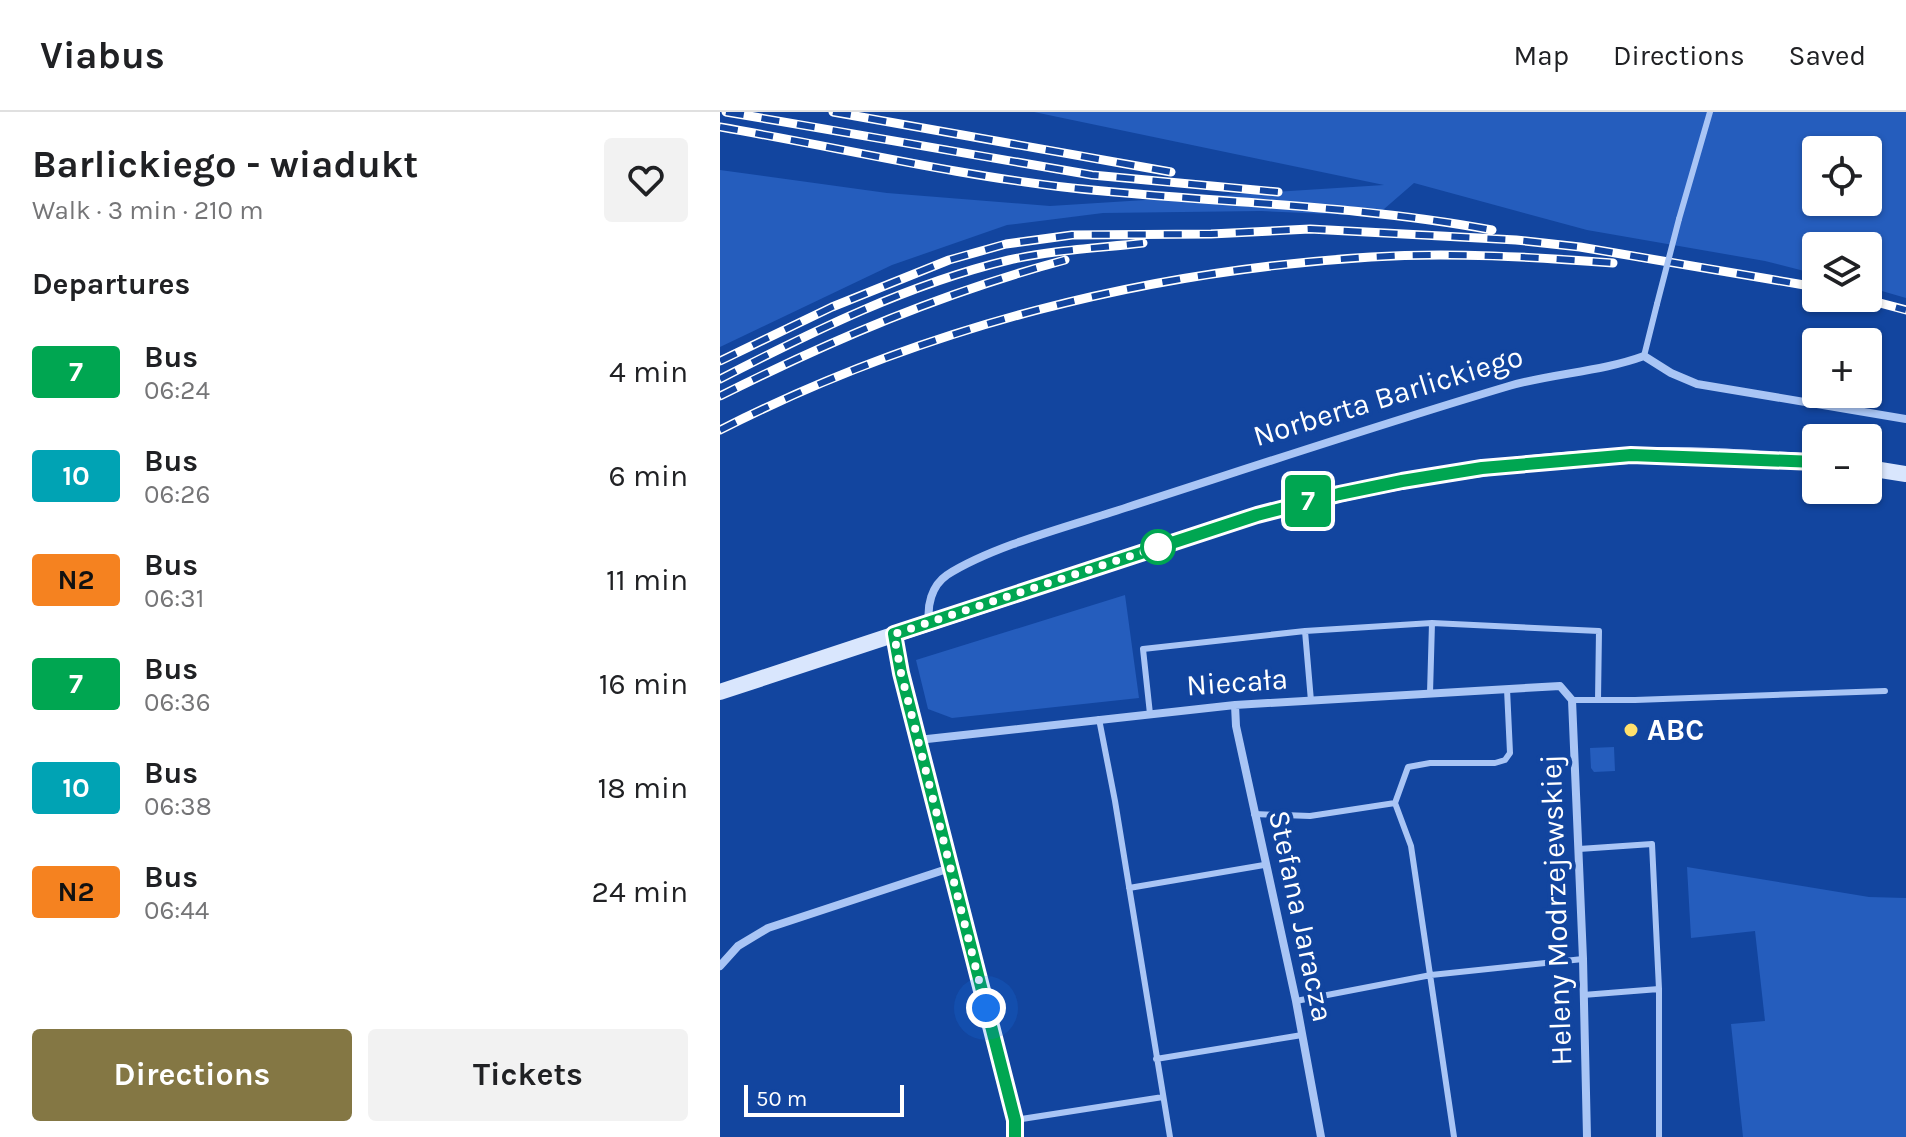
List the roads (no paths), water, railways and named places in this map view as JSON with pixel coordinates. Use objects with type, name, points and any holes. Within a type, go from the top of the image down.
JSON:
[{"type":"street","points":[[1644,356],[1671,373],[1697,384],[1906,419]]},
{"type":"street","name":"Norberta Barlickiego","points":[[929,623],[927,612],[932,592],[945,577],[1020,543],[1455,403],[1551,376],[1618,366],[1644,356]]},
{"type":"street","points":[[720,692],[1257,515],[1339,494],[1423,477],[1531,462],[1631,455],[1802,461]]},
{"type":"street","points":[[1882,470],[1906,474]]},
{"type":"street","points":[[894,634],[901,673],[1015,1120],[1015,1137]]},
{"type":"street","name":"Niecała","points":[[918,740],[1235,705],[1430,693],[1560,686],[1572,700]]},
{"type":"street","name":"Heleny Modrzejewskiej","points":[[1572,700],[1587,1137]]},
{"type":"street","name":"Stefana Jaracza","points":[[1235,705],[1236,726],[1296,1001],[1321,1137]]},
{"type":"street","points":[[720,966],[738,946],[768,928],[950,868]]},
{"type":"lane","points":[[1644,356],[1710,112]]},
{"type":"lane","points":[[1430,693],[1432,623]]},
{"type":"lane","points":[[1150,714],[1143,649],[1305,631],[1432,623],[1599,631],[1598,700]]},
{"type":"lane","points":[[1305,631],[1311,701]]},
{"type":"lane","points":[[1454,1137],[1411,846],[1395,803],[1408,767],[1430,763],[1495,763],[1505,760],[1510,753],[1507,689]]},
{"type":"lane","points":[[1572,700],[1885,691]]},
{"type":"lane","points":[[1099,719],[1170,1137]]},
{"type":"lane","points":[[1254,814],[1310,816],[1395,803]]},
{"type":"lane","points":[[1579,849],[1652,844],[1659,989],[1659,1137]]},
{"type":"lane","points":[[1129,888],[1264,865]]},
{"type":"lane","points":[[1296,1001],[1431,975],[1583,959]]},
{"type":"lane","points":[[1583,995],[1659,989]]},
{"type":"lane","points":[[1156,1059],[1302,1035]]},
{"type":"lane","points":[[1015,1120],[1163,1097]]},
{"type":"railway","points":[[726,112],[1092,175],[1278,192]]},
{"type":"railway","points":[[833,112],[1171,172]]},
{"type":"railway","points":[[720,127],[940,168],[1072,188],[1387,215],[1492,230]]},
{"type":"railway","points":[[720,361],[832,307],[949,260],[1006,244],[1072,235],[1211,234],[1310,229],[1516,240],[1580,247],[1802,285]]},
{"type":"railway","points":[[720,379],[861,311],[971,270],[1042,254],[1143,243]]},
{"type":"railway","points":[[720,430],[876,361],[956,334],[1037,310],[1202,275],[1286,264],[1401,256],[1462,255],[1613,263]]},
{"type":"railway","points":[[720,396],[889,319],[975,287],[1065,260]]},
{"type":"railway","points":[[1882,304],[1906,310]]},
{"type":"place","name":"ABC","points":[[1631,730]]}]
